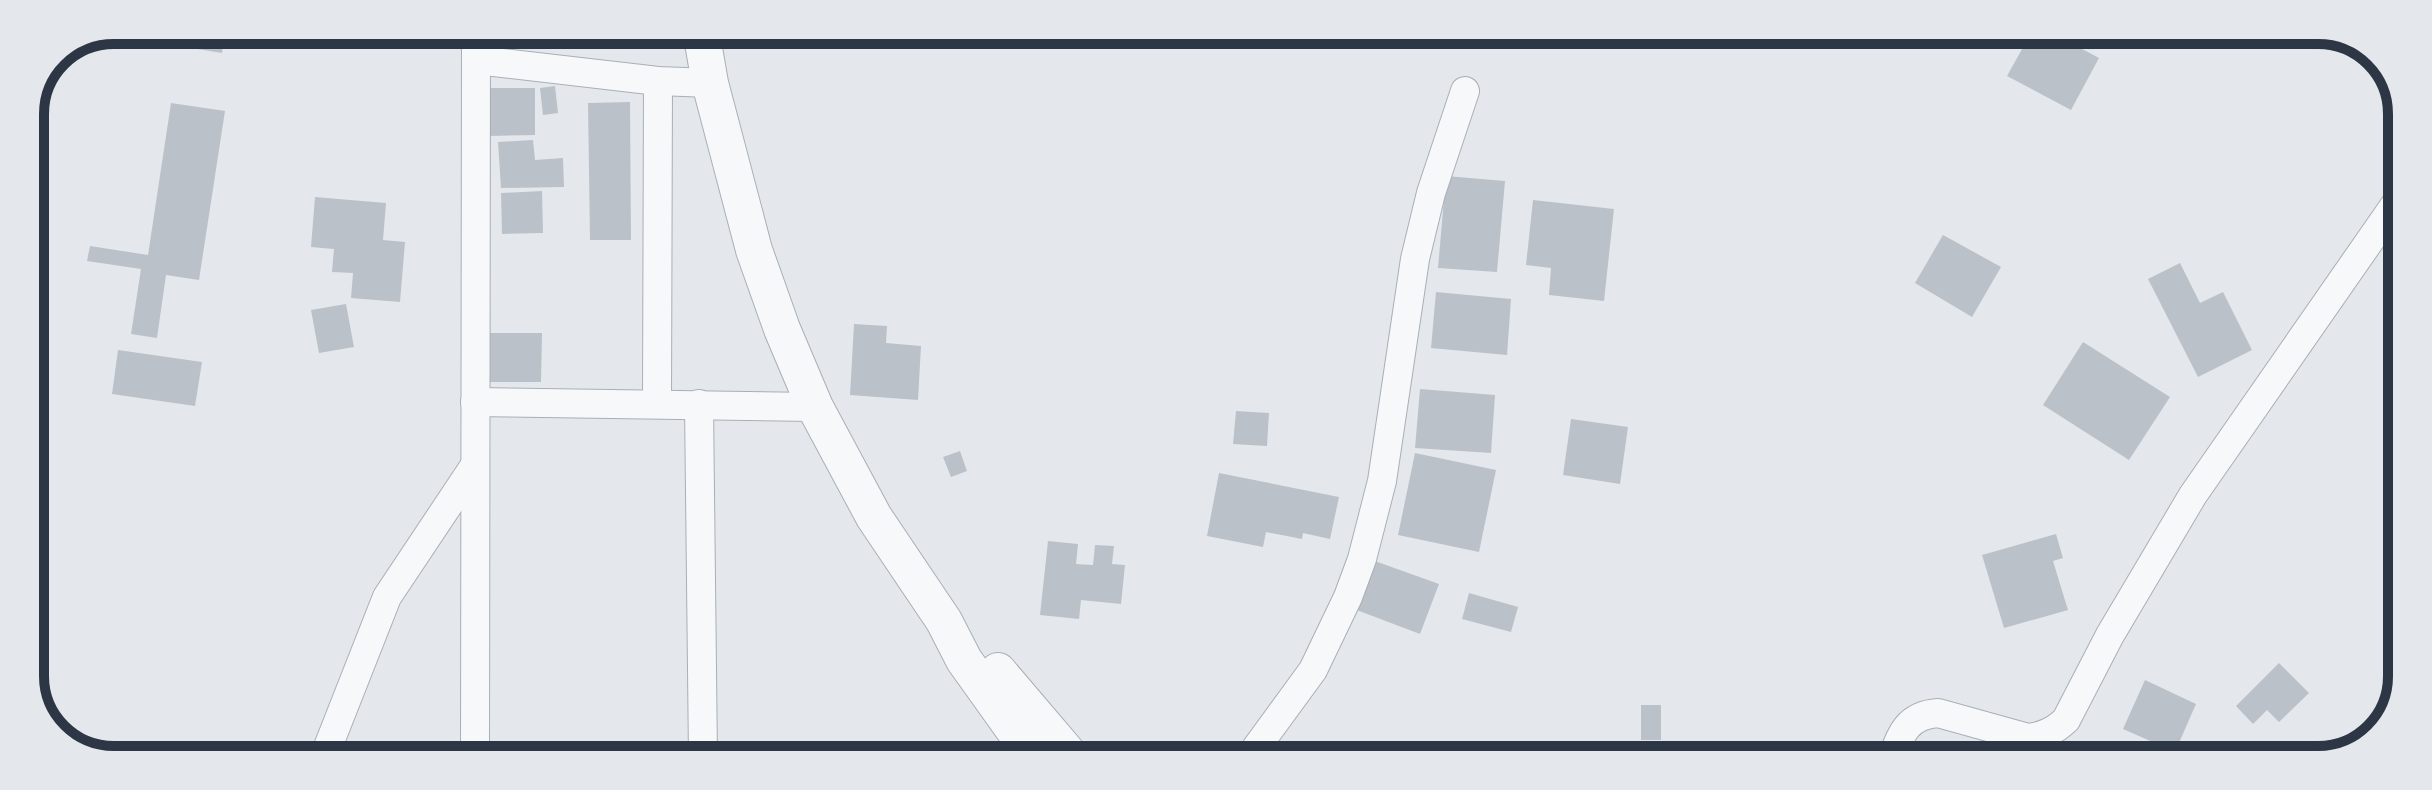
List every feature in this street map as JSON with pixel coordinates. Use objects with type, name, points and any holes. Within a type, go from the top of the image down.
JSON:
[{"type":"street","points":[[475,746],[476,44]]},
{"type":"street","points":[[703,44],[710,83],[754,250],[782,329],[815,407],[874,517],[944,621],[964,660],[1025,746]]},
{"type":"street","points":[[476,60],[658,81],[710,83]]},
{"type":"street","points":[[657,403],[658,81]]},
{"type":"street","points":[[1257,746],[1313,670],[1362,559],[1382,481],[1415,259],[1431,193],[1465,91]]},
{"type":"street","points":[[1897,746],[1907,726],[1926,714],[1938,713],[2028,738],[2055,730],[2066,720],[2123,612],[2193,495],[2388,215]]},
{"type":"street","points":[[475,402],[815,407]]},
{"type":"street","points":[[699,404],[703,746]]},
{"type":"street","points":[[328,746],[387,597],[475,464]]},
{"type":"street","points":[[944,621],[977,647],[1062,746]]},
{"type":"building","points":[[191,44],[223,44],[222,53],[191,48]]},
{"type":"building","points":[[725,44],[759,44],[725,48]]},
{"type":"building","points":[[2025,44],[2073,44],[2099,58],[2071,110],[2007,76]]},
{"type":"building","points":[[555,86],[558,113],[543,115],[540,88]]},
{"type":"building","points":[[488,88],[535,88],[535,135],[488,136]]},
{"type":"building","points":[[630,102],[631,240],[590,240],[588,103]]},
{"type":"building","points":[[171,103],[225,111],[199,280],[166,275],[157,338],[131,334],[141,269],[87,261],[90,246],[148,255]]},
{"type":"building","points":[[533,140],[535,160],[563,158],[564,187],[501,188],[498,142]]},
{"type":"building","points":[[1446,176],[1505,181],[1497,272],[1438,268]]},
{"type":"building","points":[[542,191],[543,233],[502,234],[501,193]]},
{"type":"building","points":[[315,197],[386,203],[383,240],[405,242],[400,302],[351,298],[353,273],[332,272],[334,249],[311,247]]},
{"type":"building","points":[[1533,200],[1614,209],[1604,301],[1549,295],[1551,268],[1526,265]]},
{"type":"building","points":[[1943,235],[2001,267],[1972,317],[1915,283]]},
{"type":"building","points":[[2180,263],[2200,303],[2223,292],[2252,350],[2198,377],[2148,279]]},
{"type":"building","points":[[1436,292],[1511,299],[1507,355],[1431,348]]},
{"type":"building","points":[[346,304],[354,347],[319,353],[311,310]]},
{"type":"building","points":[[854,324],[887,326],[886,343],[921,346],[918,400],[850,395]]},
{"type":"building","points":[[482,333],[542,333],[541,382],[482,382]]},
{"type":"building","points":[[2083,342],[2170,397],[2129,460],[2043,405]]},
{"type":"building","points":[[118,350],[202,362],[195,406],[112,394]]},
{"type":"building","points":[[1420,389],[1495,395],[1491,453],[1415,448]]},
{"type":"building","points":[[1236,411],[1269,413],[1267,446],[1233,444]]},
{"type":"building","points":[[1571,419],[1628,427],[1620,484],[1563,475]]},
{"type":"building","points":[[960,451],[967,471],[951,477],[943,457]]},
{"type":"building","points":[[1415,453],[1496,470],[1479,552],[1398,535]]},
{"type":"building","points":[[1219,473],[1339,497],[1330,539],[1303,533],[1302,539],[1266,532],[1263,547],[1207,536]]},
{"type":"building","points":[[2056,534],[2063,558],[2053,561],[2068,610],[2004,628],[1982,555]]},
{"type":"building","points":[[1048,541],[1078,544],[1076,564],[1093,565],[1095,545],[1114,546],[1112,564],[1125,565],[1121,604],[1081,600],[1079,619],[1040,615]]},
{"type":"building","points":[[1372,560],[1439,584],[1420,634],[1354,609]]},
{"type":"building","points":[[1469,593],[1518,607],[1511,632],[1462,619]]},
{"type":"building","points":[[2279,663],[2309,693],[2279,722],[2267,710],[2253,724],[2236,706]]},
{"type":"building","points":[[2145,680],[2196,704],[2178,746],[2161,746],[2123,729]]},
{"type":"building","points":[[1641,705],[1661,705],[1661,740],[1641,740]]}]
